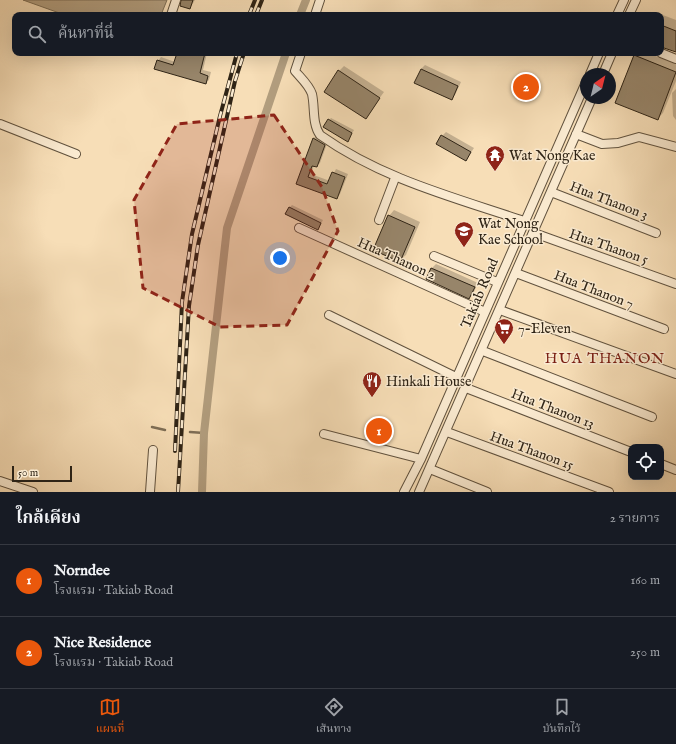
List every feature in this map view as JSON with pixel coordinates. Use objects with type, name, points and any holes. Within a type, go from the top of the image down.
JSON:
[{"type":"street","points":[[172,12],[176,0]]},
{"type":"street","points":[[316,12],[320,0]]},
{"type":"street","points":[[618,12],[624,0]]},
{"type":"street","points":[[630,12],[636,0]]},
{"type":"street","points":[[664,54],[676,59]]},
{"type":"street","points":[[300,56],[295,71],[307,84],[312,94],[316,125],[320,135],[395,178],[524,221]]},
{"type":"street","points":[[593,68],[598,56]]},
{"type":"street","points":[[606,68],[611,56]]},
{"type":"street","name":"Takiab Road","points":[[405,490],[421,459],[519,231],[580,95]]},
{"type":"street","name":"Takiab Road","points":[[418,492],[430,469],[483,351],[589,104]]},
{"type":"street","points":[[0,124],[76,154]]},
{"type":"street","points":[[576,134],[602,144],[618,143],[640,137],[676,147]]},
{"type":"street","points":[[379,220],[395,178]]},
{"type":"street","name":"Hua Thanon 3","points":[[552,192],[656,233]]},
{"type":"street","name":"Hua Thanon 2","points":[[299,228],[485,312]]},
{"type":"street","name":"Hua Thanon 5","points":[[519,231],[676,284]]},
{"type":"street","points":[[434,256],[497,282]]},
{"type":"street","name":"Hua Thanon 7","points":[[516,273],[664,329]]},
{"type":"street","points":[[500,310],[676,374]]},
{"type":"street","points":[[329,315],[456,377]]},
{"type":"street","points":[[483,351],[652,417]]},
{"type":"street","name":"Hua Thanon 13","points":[[466,388],[628,451]]},
{"type":"street","name":"Hua Thanon 15","points":[[447,432],[609,492]]},
{"type":"street","points":[[324,434],[421,459]]},
{"type":"street","points":[[150,492],[153,450]]},
{"type":"street","points":[[664,465],[676,470]]},
{"type":"street","points":[[430,469],[487,492]]},
{"type":"street","points":[[0,481],[33,492]]},
{"type":"street","points":[[405,490],[418,492]]},
{"type":"highlighted area","points":[[274,115],[322,187],[338,231],[287,325],[220,327],[143,288],[134,200],[177,124]]},
{"type":"shaded area","points":[[23,0],[167,0],[162,12],[57,12]]},
{"type":"building","points":[[181,0],[193,0],[190,9],[180,6]]},
{"type":"building","points":[[664,26],[676,31],[676,52],[664,48]]},
{"type":"building","points":[[176,56],[204,56],[200,73],[208,76],[206,84],[154,69],[157,60],[173,65]]},
{"type":"building","points":[[634,56],[676,72],[658,120],[616,103]]},
{"type":"building","points":[[421,69],[458,86],[452,100],[414,83]]},
{"type":"building","points":[[338,70],[380,98],[366,119],[324,92]]},
{"type":"building","points":[[328,119],[352,133],[348,142],[323,127]]},
{"type":"building","points":[[441,135],[471,152],[466,161],[436,144]]},
{"type":"building","points":[[313,138],[325,145],[317,167],[312,166],[308,177],[327,184],[332,172],[345,177],[337,199],[296,184]]},
{"type":"building","points":[[289,207],[321,223],[318,230],[285,214]]},
{"type":"building","points":[[388,215],[415,227],[400,262],[373,250]]},
{"type":"building","points":[[431,268],[475,287],[469,299],[426,279]]},
{"type":"waterway","points":[[301,12],[306,0]]},
{"type":"waterway","points":[[202,492],[204,433],[227,228],[285,56]]},
{"type":"waterway","points":[[152,427],[165,430]]},
{"type":"waterway","points":[[190,432],[204,433]]},
{"type":"railway","points":[[250,12],[255,0]]},
{"type":"railway","points":[[257,12],[262,0]]},
{"type":"railway","points":[[175,451],[182,302],[192,234],[220,116],[236,56]]},
{"type":"railway","points":[[178,492],[189,306],[198,245],[235,81],[243,56]]},
{"type":"place","name":"Nice Residence","points":[[526,87]]},
{"type":"place","name":"Wat Nong Kae","points":[[495,172]]},
{"type":"place","name":"Wat Nong Kae School","points":[[464,248]]},
{"type":"place","name":"7-Eleven","points":[[504,345]]},
{"type":"place","name":"Hinkali House","points":[[372,398]]},
{"type":"place","name":"Norndee","points":[[379,431]]},
{"type":"district","name":"HUA THANON","points":[[605,358]]}]
